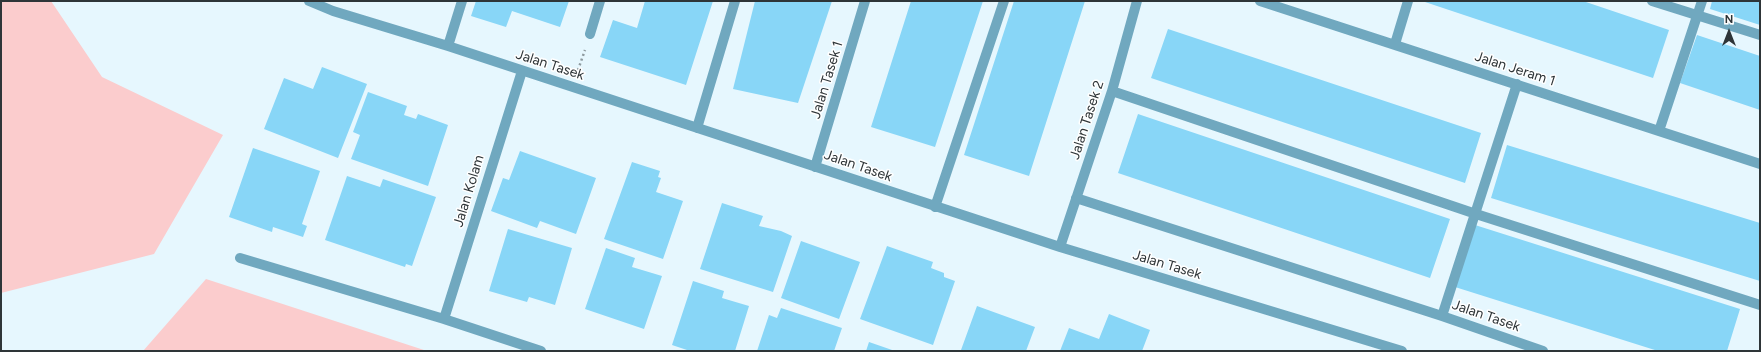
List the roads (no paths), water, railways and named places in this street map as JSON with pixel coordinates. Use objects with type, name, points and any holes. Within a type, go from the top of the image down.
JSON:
[{"type":"street","name":"Jalan Tasek","points":[[309,1],[333,11],[448,46],[935,207],[1060,247],[1402,351]]},
{"type":"street","points":[[448,46],[462,1]]},
{"type":"street","points":[[590,34],[600,1]]},
{"type":"street","points":[[697,128],[735,1]]},
{"type":"street","name":"Jalan Tasek 1","points":[[815,167],[865,1]]},
{"type":"street","points":[[935,207],[1004,1]]},
{"type":"street","name":"Jalan Tasek 2","points":[[1060,247],[1112,91],[1137,1]]},
{"type":"street","name":"Jalan Jeram 1","points":[[1260,1],[1760,164]]},
{"type":"street","points":[[1395,44],[1408,1]]},
{"type":"street","points":[[1652,1],[1760,35]]},
{"type":"street","points":[[1659,131],[1702,1]]},
{"type":"street","name":"Jalan Kolam","points":[[444,319],[522,71]]},
{"type":"street","points":[[1442,316],[1517,84]]},
{"type":"street","points":[[1112,91],[1476,214],[1760,305]]},
{"type":"street","name":"Jalan Tasek","points":[[1076,198],[1442,316],[1543,351]]},
{"type":"street","points":[[240,258],[444,319],[540,351]]}]
